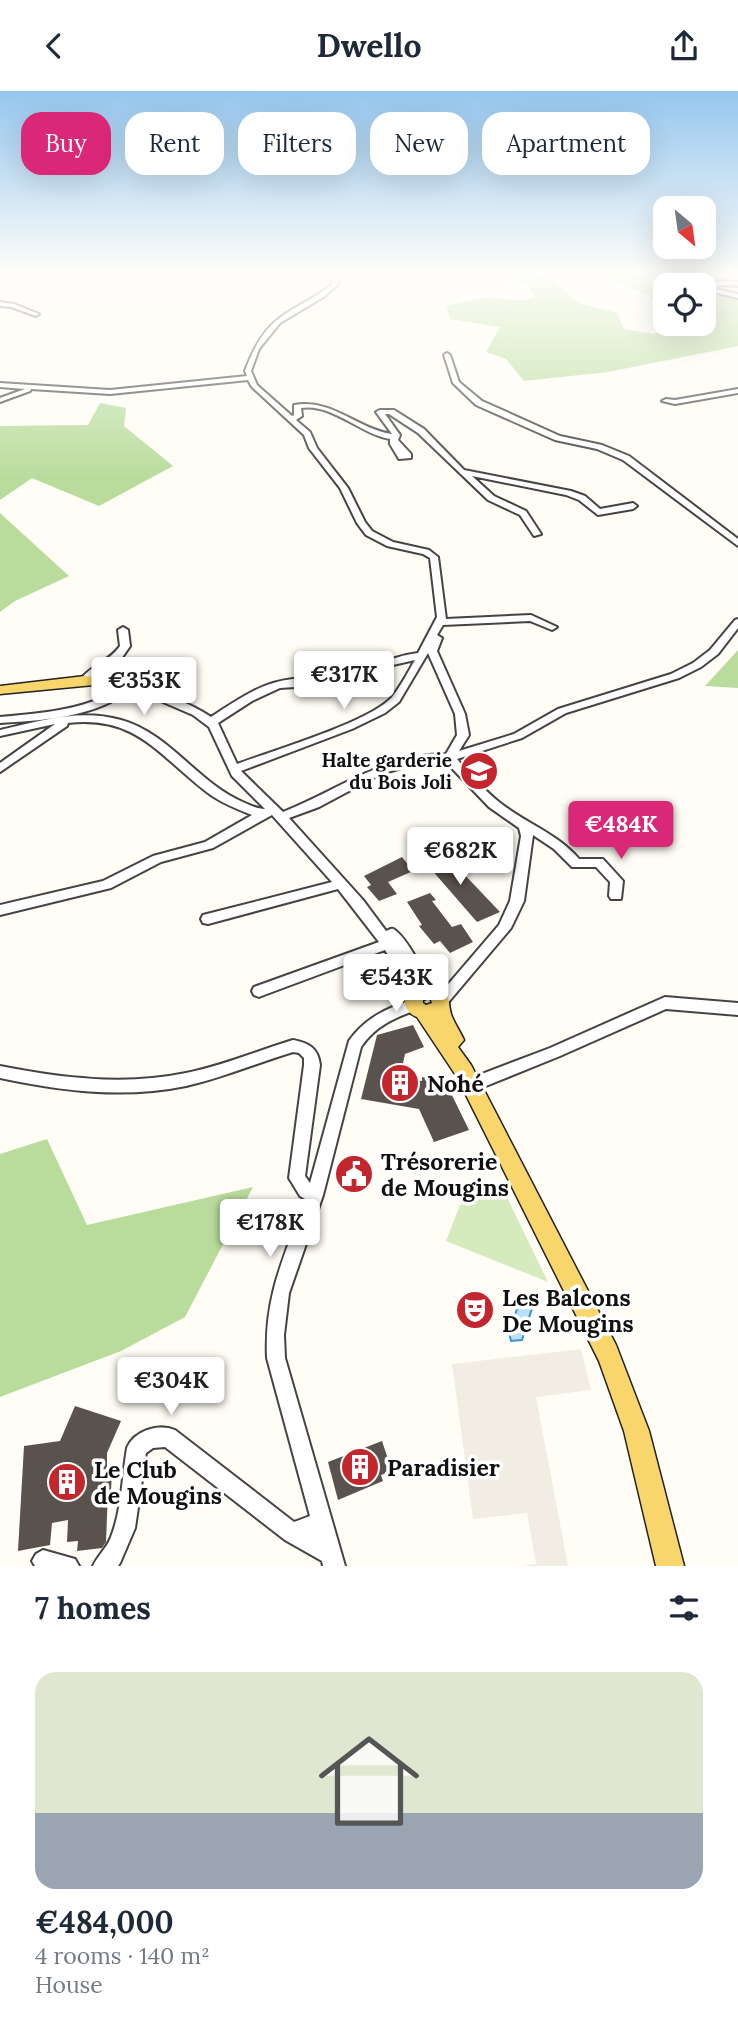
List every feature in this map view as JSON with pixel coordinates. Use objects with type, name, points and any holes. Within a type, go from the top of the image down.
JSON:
[{"type":"main road","points":[[0,690],[85,680],[105,680],[119,687]]},
{"type":"main road","points":[[428,1000],[618,1375],[670,1566]]},
{"type":"street","points":[[263,341],[250,362],[250,378],[254,386],[307,434],[313,449],[344,488],[360,523],[369,533],[390,544],[426,552],[434,557],[441,594],[438,636],[432,646],[433,657],[460,714],[463,735],[449,758]]},
{"type":"street","points":[[447,355],[456,383],[479,403],[558,438],[599,447],[626,458],[738,543]]},
{"type":"street","points":[[0,385],[110,392],[250,378]]},
{"type":"street","points":[[0,400],[31,388]]},
{"type":"street","points":[[666,401],[675,402],[738,391]]},
{"type":"street","points":[[291,420],[298,416],[297,407],[305,405],[343,416],[395,440],[396,435],[381,415],[382,411],[391,412],[421,431],[491,498],[523,513],[537,534]]},
{"type":"street","points":[[462,472],[568,493],[582,498],[598,512],[634,506]]},
{"type":"street","points":[[438,627],[531,618],[552,628]]},
{"type":"street","points":[[0,910],[106,885],[157,859],[209,845],[272,814],[315,804],[377,771],[422,758],[449,758],[518,736],[562,711],[675,676],[714,652],[738,622]]},
{"type":"street","points":[[234,769],[348,727],[381,711],[404,688],[419,656],[438,627]]},
{"type":"street","points":[[85,680],[90,674],[115,660],[125,646],[123,630]]},
{"type":"street","points":[[211,722],[253,695],[280,684],[292,682],[323,685],[343,681],[405,656],[419,656]]},
{"type":"street","points":[[0,720],[58,714],[101,700],[119,687],[153,694],[211,722],[234,769],[244,783],[341,884],[392,942],[411,981],[428,1000]]},
{"type":"street","points":[[0,733],[69,720],[102,719],[162,744],[216,793],[272,814]]},
{"type":"street","points":[[0,768],[69,720]]},
{"type":"street","points":[[449,758],[493,804],[524,826],[561,846],[576,863],[598,862],[617,881],[616,896]]},
{"type":"street","points":[[332,1560],[276,1358],[273,1332],[275,1308],[315,1195],[354,1045],[363,1031],[374,1022],[428,1000],[462,980],[504,928],[517,901],[527,837],[524,826]]},
{"type":"street","points":[[208,919],[341,884]]},
{"type":"street","points":[[258,991],[392,942]]},
{"type":"street","points":[[468,1078],[617,1025],[665,1003],[738,1009]]},
{"type":"street","points":[[0,1072],[50,1084],[129,1087],[210,1073],[293,1046],[303,1048],[311,1055],[312,1065],[298,1178],[306,1192],[315,1195]]},
{"type":"street","points":[[104,1566],[114,1557],[123,1533],[137,1448],[149,1439],[167,1437],[292,1533],[332,1560]]},
{"type":"street","points":[[292,1533],[322,1522]]},
{"type":"street","points":[[43,1561],[68,1566]]},
{"type":"green space","points":[[492,341],[738,341],[738,346],[608,372],[524,381],[506,359],[486,352]]},
{"type":"green space","points":[[100,403],[126,408],[124,426],[173,466],[99,506],[32,478],[0,500],[0,426],[88,425]]},
{"type":"green space","points":[[0,513],[69,576],[15,601],[0,612]]},
{"type":"green space","points":[[738,650],[738,688],[705,686]]},
{"type":"green space","points":[[47,1139],[87,1225],[253,1187],[185,1317],[121,1351],[0,1397],[0,1154]]},
{"type":"green space","points":[[503,1189],[548,1282],[446,1241],[460,1205]]},
{"type":"shaded area","points":[[581,1349],[591,1390],[536,1397],[568,1566],[521,1566],[536,1564],[527,1513],[473,1519],[452,1364]]},
{"type":"water","points":[[522,1294],[535,1299],[522,1340],[511,1341],[509,1333]]},
{"type":"building","points":[[429,848],[450,868],[453,866],[459,873],[462,872],[500,912],[477,922],[417,853]]},
{"type":"building","points":[[402,857],[413,871],[388,882],[397,894],[379,901],[367,887],[371,885],[364,876]]},
{"type":"building","points":[[430,893],[436,900],[432,901],[452,927],[461,924],[473,942],[450,953],[440,941],[434,944],[419,926],[422,925],[407,902]]},
{"type":"building","name":"Nohé","points":[[413,1025],[424,1047],[405,1054],[400,1077],[445,1081],[469,1130],[434,1142],[419,1109],[361,1099],[377,1035]]},
{"type":"building","name":"Le Club de Mougins","points":[[75,1406],[121,1421],[107,1453],[107,1473],[112,1472],[111,1491],[108,1492],[106,1542],[102,1548],[77,1551],[78,1541],[67,1542],[68,1520],[52,1523],[50,1545],[18,1551],[24,1446],[60,1441]]},
{"type":"building","name":"Paradisier","points":[[382,1441],[392,1471],[381,1475],[383,1481],[338,1500],[328,1462]]},
{"type":"place","name":"Halte garderie du Bois Joli","points":[[479,771]]},
{"type":"place","name":"Nohé","points":[[400,1083]]},
{"type":"place","name":"Trésorerie de Mougins","points":[[354,1174]]},
{"type":"place","name":"Les Balcons De Mougins","points":[[475,1310]]},
{"type":"place","name":"Paradisier","points":[[360,1467]]},
{"type":"place","name":"Le Club de Mougins","points":[[67,1482]]}]
